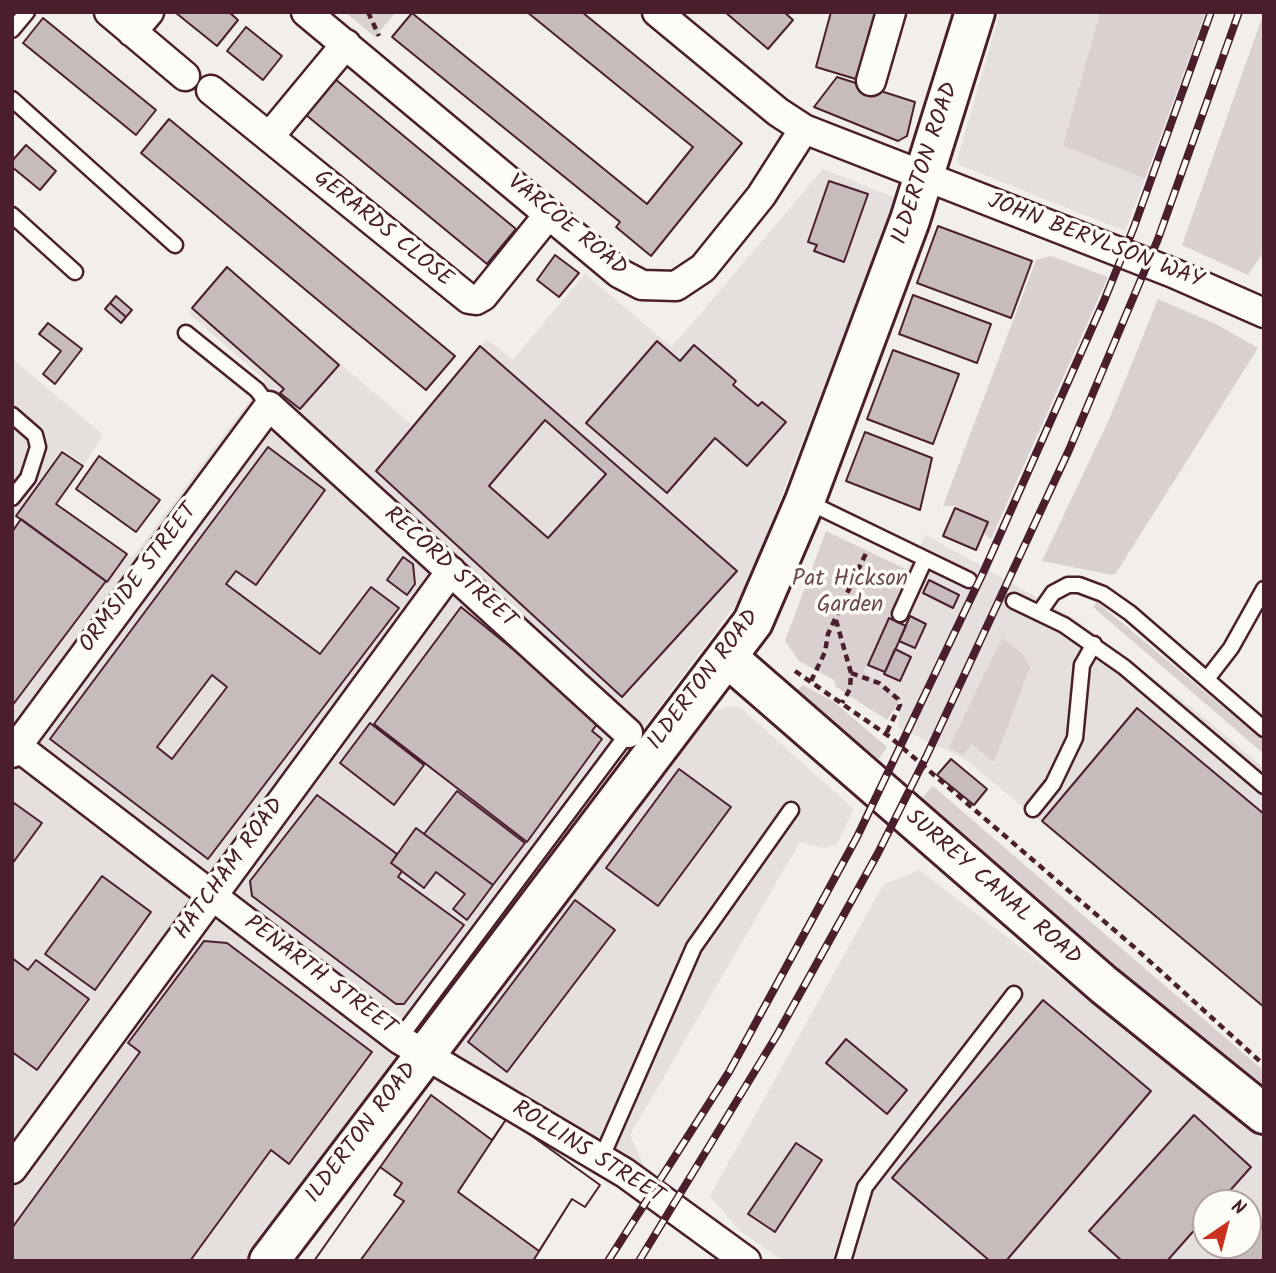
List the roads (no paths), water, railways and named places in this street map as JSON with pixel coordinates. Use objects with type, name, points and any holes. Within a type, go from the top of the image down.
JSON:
[{"type":"street","points":[[109,12],[140,22],[185,76]]},
{"type":"street","name":"VARCOE ROAD","points":[[306,12],[629,280],[660,288],[676,286],[691,279],[703,268],[745,217],[804,129]]},
{"type":"street","name":"JOHN BERYLSON WAY","points":[[657,12],[778,112],[804,129],[1172,273],[1264,313]]},
{"type":"street","points":[[871,81],[891,12]]},
{"type":"street","name":"ILDERTON ROAD","points":[[269,1261],[411,1046],[727,657],[762,606],[805,500],[925,178],[975,12]]},
{"type":"street","points":[[269,137],[346,44]]},
{"type":"street","name":"GERARDS CLOSE","points":[[211,90],[469,299],[476,300],[483,296],[549,215]]},
{"type":"street","name":"RECORD STREET","points":[[269,406],[628,733]]},
{"type":"street","name":"ORMSIDE STREET","points":[[15,749],[269,406]]},
{"type":"street","name":"HATCHAM ROAD","points":[[12,1170],[451,571]]},
{"type":"street","name":"SURREY CANAL ROAD","points":[[727,657],[1093,976],[1264,1114]]},
{"type":"street","name":"PENARTH STREET","points":[[15,749],[411,1046]]},
{"type":"street","name":"ROLLINS STREET","points":[[411,1046],[601,1159],[746,1261]]},
{"type":"lane","points":[[12,30],[27,12]]},
{"type":"lane","points":[[12,99],[176,245]]},
{"type":"lane","points":[[12,215],[75,272]]},
{"type":"lane","points":[[186,333],[257,390],[269,406]]},
{"type":"lane","points":[[12,415],[35,435],[38,447],[28,478],[12,498]]},
{"type":"lane","points":[[805,500],[969,580]]},
{"type":"lane","points":[[900,614],[925,559]]},
{"type":"lane","points":[[1039,613],[1060,588],[1079,585],[1090,588],[1130,613],[1264,729]]},
{"type":"lane","points":[[1207,679],[1231,648],[1264,589]]},
{"type":"lane","points":[[1014,601],[1094,645],[1264,786]]},
{"type":"lane","points":[[1033,809],[1053,785],[1075,738],[1082,665],[1094,645]]},
{"type":"lane","points":[[411,1046],[628,733]]},
{"type":"lane","points":[[601,1159],[694,947],[791,810]]},
{"type":"lane","points":[[843,1261],[865,1187],[1014,995]]},
{"type":"railway","points":[[608,1261],[729,1072],[857,837],[983,573],[1104,301],[1134,227],[1211,12]]},
{"type":"railway","points":[[639,1261],[777,1035],[878,853],[927,755],[1069,450],[1158,239],[1239,12]]},
{"type":"park label","name":"Pat Hickson Garden","points":[[850,594]]}]
